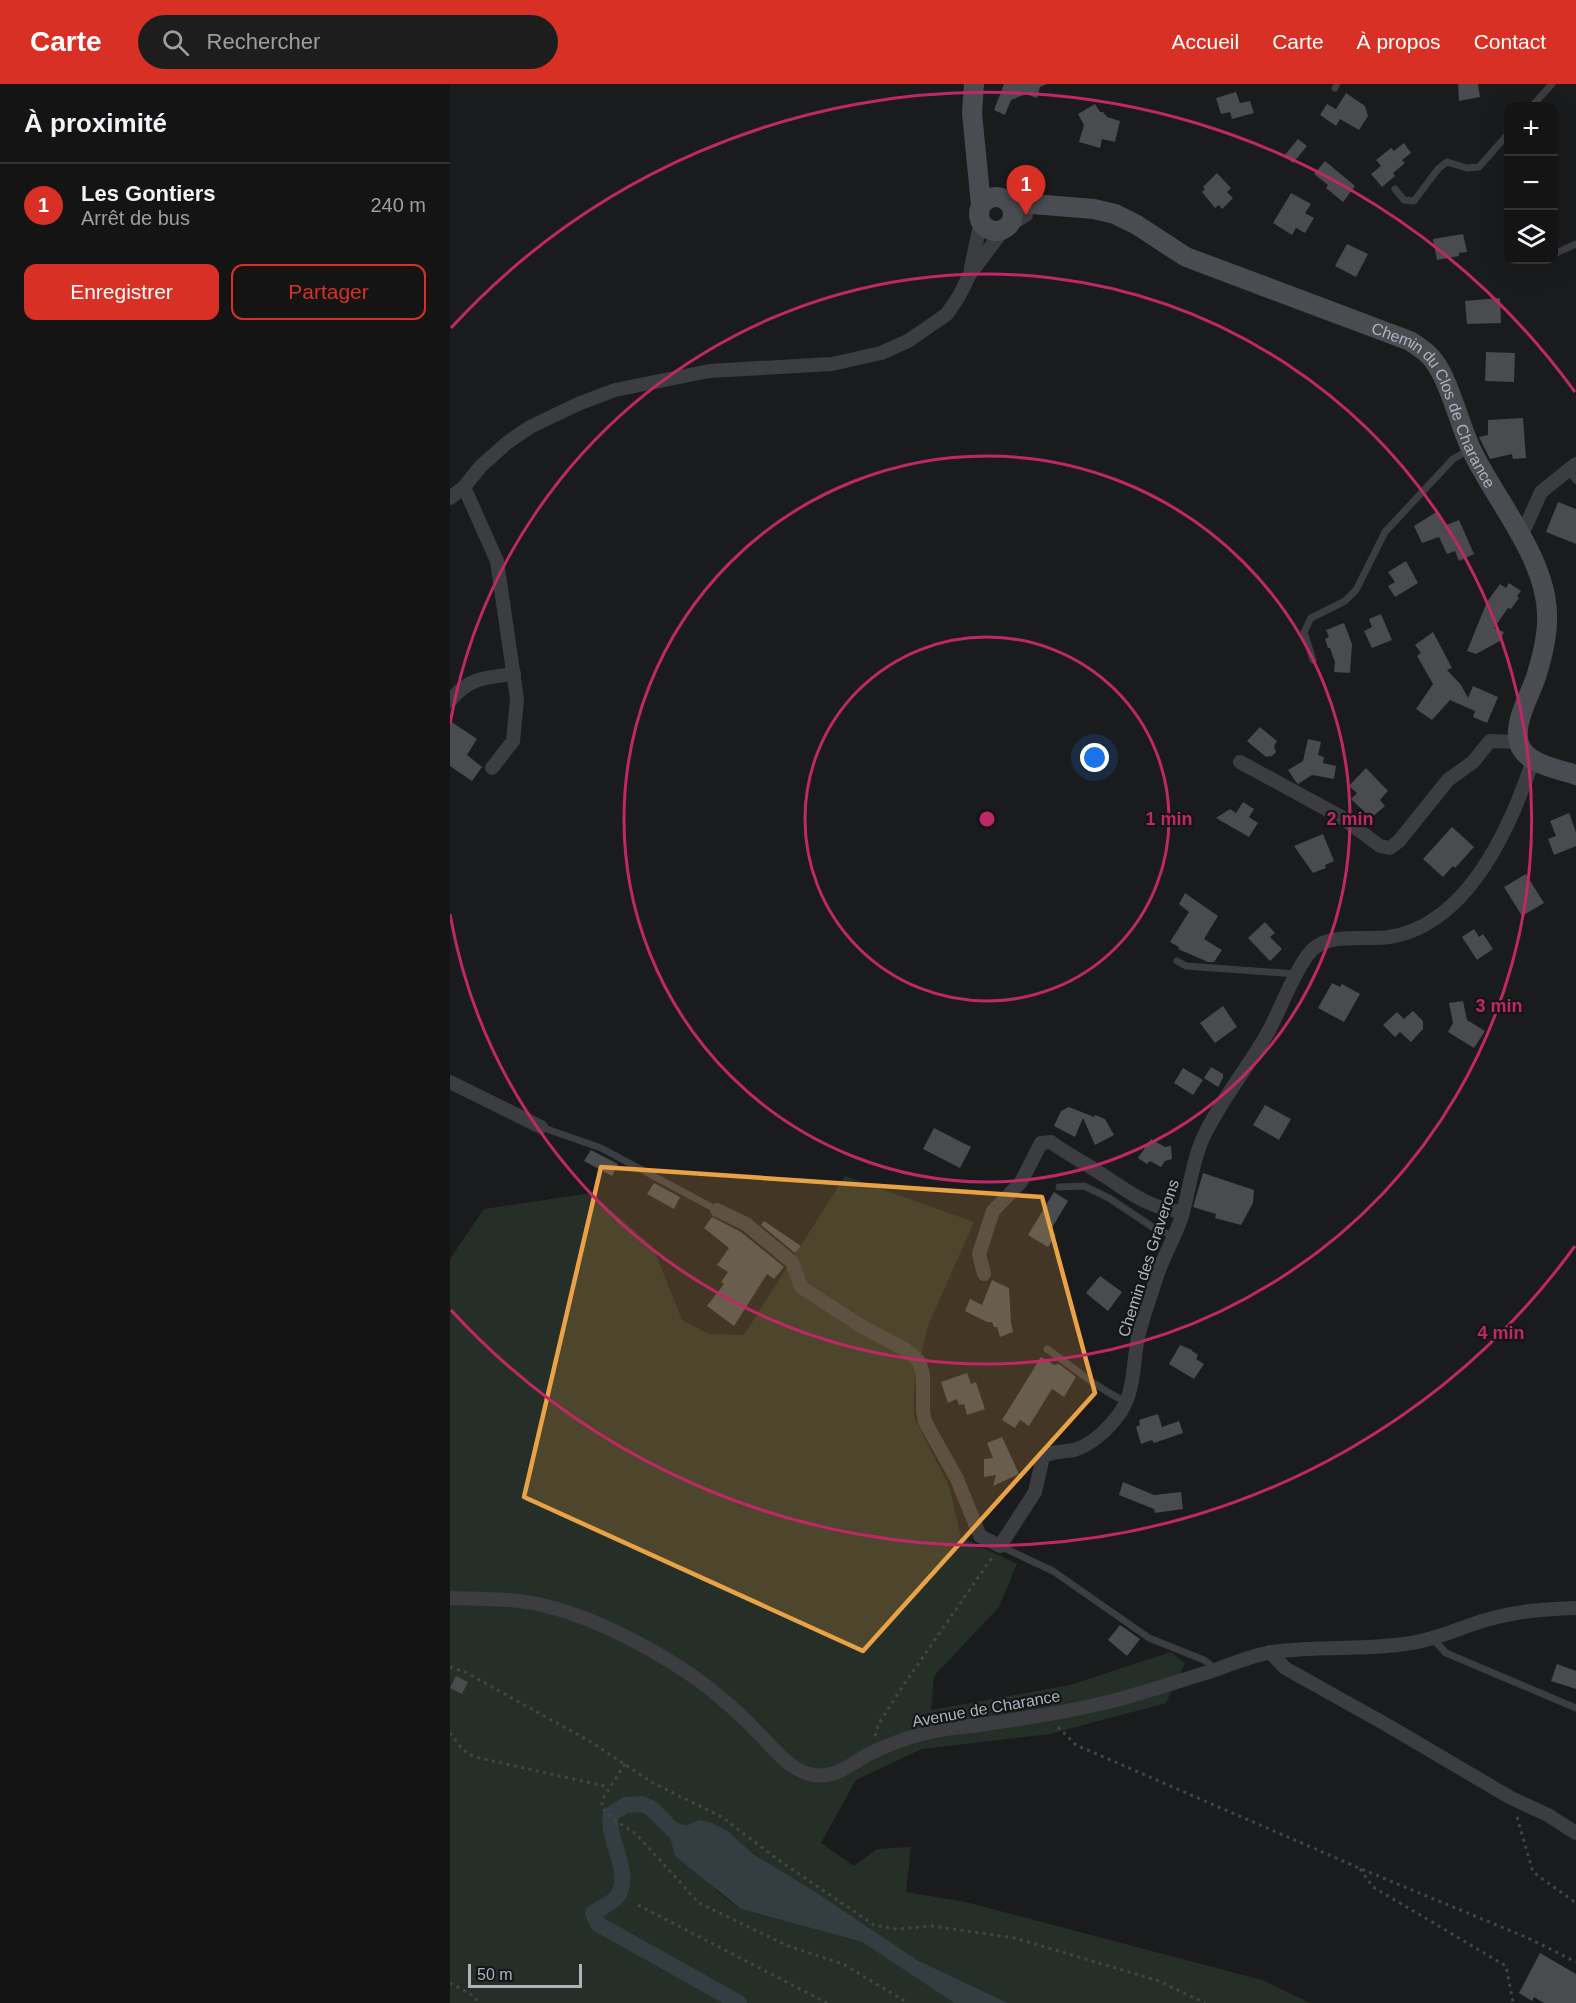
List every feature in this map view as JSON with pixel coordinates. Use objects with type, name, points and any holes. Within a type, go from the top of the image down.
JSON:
[{"type":"street","points":[[975,84],[972,113],[976,159],[985,181],[991,206],[988,229],[998,231],[1006,228]]},
{"type":"street","points":[[970,274],[1013,217],[1012,206],[991,206]]},
{"type":"street","points":[[450,498],[464,487],[481,466],[508,442],[530,427],[578,404],[615,390],[709,371],[832,364],[881,353],[908,341],[947,314],[959,296],[970,274],[991,206]]},
{"type":"street","name":"Chemin du Clos de Charance","points":[[991,206],[1057,206],[1094,209],[1115,214],[1137,225],[1186,258],[1410,340],[1434,360],[1472,449],[1536,568],[1547,612],[1547,627],[1536,676],[1523,708],[1519,742]]},
{"type":"street","name":"Chemin du Clos de Charance","points":[[1006,228],[1026,216],[1057,206]]},
{"type":"street","points":[[1521,537],[1541,492],[1574,471]]},
{"type":"street","points":[[464,487],[497,561],[517,699],[513,741],[492,768]]},
{"type":"street","points":[[450,701],[460,688],[484,677],[514,674]]},
{"type":"street","points":[[1240,762],[1341,817],[1380,846],[1390,848],[1399,841],[1449,780],[1473,762],[1490,741],[1519,742],[1525,754],[1533,760],[1576,776]]},
{"type":"street","name":"Chemin des Graverons","points":[[1000,1546],[1035,1492],[1043,1457],[1072,1450],[1092,1441],[1120,1412],[1126,1402],[1134,1376],[1138,1336],[1159,1271],[1183,1212],[1202,1141],[1267,1034],[1308,954],[1329,941],[1388,938],[1420,928],[1435,919],[1461,896],[1491,857],[1510,820],[1533,760]]},
{"type":"street","points":[[450,1082],[541,1127]]},
{"type":"street","points":[[984,1274],[979,1254],[993,1211],[1022,1182],[1041,1143],[1051,1142],[1139,1200],[1169,1211],[1183,1212]]},
{"type":"street","points":[[717,1210],[746,1224],[792,1262],[801,1287],[861,1326],[906,1350],[919,1361],[923,1374],[925,1422],[957,1479],[980,1536],[1000,1546]]},
{"type":"street","name":"Avenue de Charance","points":[[450,1598],[510,1600],[547,1606],[596,1623],[684,1671],[720,1697],[786,1762],[801,1771],[814,1775],[830,1775],[846,1770],[868,1755],[928,1732],[1046,1715],[1116,1700],[1270,1652],[1305,1648],[1378,1647],[1433,1639],[1483,1620],[1514,1613],[1541,1609],[1576,1608]]},
{"type":"street","points":[[1270,1652],[1285,1668],[1511,1798],[1548,1815],[1576,1833]]},
{"type":"lane","points":[[1536,102],[1552,84]]},
{"type":"lane","points":[[1395,189],[1404,200],[1414,201],[1438,169],[1447,162],[1467,168],[1479,167],[1504,140]]},
{"type":"lane","points":[[1558,252],[1576,244]]},
{"type":"lane","points":[[1313,660],[1304,632],[1311,618],[1345,602],[1356,590],[1385,532],[1453,459],[1472,449]]},
{"type":"lane","points":[[1177,961],[1185,966],[1297,974]]},
{"type":"lane","points":[[541,1127],[601,1148],[717,1210]]},
{"type":"lane","points":[[1059,1187],[1084,1186],[1109,1198],[1157,1230],[1175,1236]]},
{"type":"lane","points":[[1047,1349],[1107,1392],[1126,1402]]},
{"type":"lane","points":[[1000,1546],[1053,1571],[1149,1638],[1204,1660],[1216,1669]]},
{"type":"lane","points":[[1433,1639],[1446,1653],[1576,1708]]},
{"type":"path","points":[[868,1755],[879,1723],[1000,1546]]},
{"type":"path","points":[[450,1667],[465,1672],[572,1731],[653,1783],[722,1817],[777,1859],[874,1925],[897,1929],[932,1926],[1015,1938],[1159,1981],[1205,2003]]},
{"type":"path","points":[[1046,1715],[1076,1745],[1359,1868],[1528,1938],[1576,1962]]},
{"type":"path","points":[[450,1733],[463,1750],[474,1757],[609,1787]]},
{"type":"path","points":[[625,1764],[609,1787],[601,1804],[604,1811],[636,1834],[699,1903],[788,1946],[843,1964],[908,2003]]},
{"type":"path","points":[[1511,1798],[1533,1872],[1576,1903]]},
{"type":"path","points":[[1359,1868],[1373,1887],[1506,1966],[1513,2002]]},
{"type":"path","points":[[638,1905],[827,2003]]},
{"type":"path","points":[[450,1983],[472,1995],[480,2003]]},
{"type":"highlighted area","points":[[601,1167],[1042,1197],[1095,1393],[863,1651],[524,1497]]},
{"type":"shaded area","points":[[845,1176],[974,1222],[927,1328],[914,1389],[914,1417],[949,1486],[961,1537],[1017,1564],[999,1607],[934,1676],[931,1710],[1070,1685],[1171,1652],[1185,1663],[1166,1703],[1050,1734],[922,1749],[856,1780],[821,1843],[854,1866],[877,1849],[911,1847],[906,1892],[966,1902],[1262,1980],[1310,2003],[1008,2003],[917,1960],[753,1854],[728,1831],[699,1820],[670,1833],[718,1892],[741,1909],[862,1942],[954,2003],[450,2003],[450,1259],[484,1209],[591,1193],[653,1247],[682,1320],[709,1334],[744,1335]]},
{"type":"shaded area","points":[[699,1820],[710,1822],[728,1831],[753,1854],[814,1891],[917,1960],[1008,2003],[954,2003],[862,1942],[741,1909],[675,1856],[669,1833]]},
{"type":"building","points":[[1004,84],[1047,84],[1040,87],[1037,98],[1026,94],[1011,100],[1005,115],[994,110]]},
{"type":"building","points":[[1458,84],[1478,84],[1480,97],[1459,101]]},
{"type":"building","points":[[1236,92],[1240,103],[1250,101],[1254,113],[1232,119],[1230,112],[1221,114],[1216,98]]},
{"type":"building","points":[[1346,93],[1365,106],[1368,116],[1359,130],[1340,119],[1336,126],[1320,115],[1327,104],[1336,109]]},
{"type":"building","points":[[1095,104],[1107,117],[1120,121],[1115,142],[1102,139],[1100,148],[1079,142],[1084,125],[1078,114]]},
{"type":"building","points":[[1298,139],[1307,146],[1293,163],[1284,156]]},
{"type":"building","points":[[1404,143],[1411,153],[1402,160],[1405,163],[1393,173],[1395,176],[1382,187],[1371,174],[1381,166],[1376,160],[1391,148],[1394,151]]},
{"type":"building","points":[[1325,161],[1355,186],[1343,202],[1326,188],[1328,185],[1314,174]]},
{"type":"building","points":[[1217,173],[1231,188],[1227,192],[1233,198],[1222,209],[1219,205],[1215,208],[1202,192],[1205,189],[1203,187]]},
{"type":"building","points":[[1291,193],[1311,204],[1305,213],[1314,218],[1305,233],[1296,228],[1292,235],[1273,223]]},
{"type":"building","points":[[1463,234],[1467,252],[1459,253],[1459,256],[1437,260],[1433,239]]},
{"type":"building","points":[[1347,244],[1368,254],[1356,277],[1335,266]]},
{"type":"building","points":[[1500,298],[1501,323],[1467,324],[1465,301]]},
{"type":"building","points":[[1486,352],[1515,353],[1514,382],[1485,381]]},
{"type":"building","points":[[1523,418],[1526,458],[1513,459],[1512,454],[1490,459],[1479,437],[1488,435],[1488,420]]},
{"type":"building","points":[[1558,502],[1576,509],[1576,544],[1546,532]]},
{"type":"building","points":[[1438,511],[1444,526],[1459,520],[1474,554],[1459,561],[1455,551],[1447,554],[1439,537],[1422,543],[1414,526]]},
{"type":"building","points":[[1406,561],[1418,583],[1395,597],[1388,586],[1395,582],[1388,572]]},
{"type":"building","points":[[1509,583],[1521,591],[1511,609],[1508,608],[1494,628],[1504,632],[1500,641],[1476,654],[1467,651],[1487,602],[1500,584],[1506,588]]},
{"type":"building","points":[[1381,614],[1392,640],[1372,648],[1364,631],[1372,627],[1369,619]]},
{"type":"building","points":[[1344,623],[1352,644],[1350,673],[1334,672],[1335,662],[1325,639],[1329,637],[1326,630]]},
{"type":"building","points":[[1433,632],[1452,668],[1447,670],[1461,685],[1468,698],[1473,686],[1498,697],[1487,723],[1473,717],[1475,711],[1450,700],[1432,720],[1416,709],[1433,684],[1417,656],[1421,653],[1415,645]]},
{"type":"building","points":[[450,721],[477,739],[467,755],[482,767],[472,781],[450,766]]},
{"type":"building","points":[[1260,727],[1277,741],[1274,746],[1276,752],[1272,756],[1266,757],[1247,741]]},
{"type":"building","points":[[1308,739],[1321,742],[1318,755],[1324,757],[1323,763],[1336,766],[1334,779],[1312,775],[1298,784],[1288,770],[1303,761]]},
{"type":"building","points":[[1366,768],[1388,791],[1380,800],[1385,806],[1371,818],[1351,799],[1357,793],[1349,786]]},
{"type":"building","points":[[1243,802],[1254,809],[1249,817],[1258,823],[1249,837],[1216,818],[1230,809],[1236,813]]},
{"type":"building","points":[[1569,813],[1576,832],[1576,846],[1554,855],[1548,839],[1556,836],[1550,821]]},
{"type":"building","points":[[1452,827],[1474,847],[1455,868],[1453,866],[1443,877],[1423,859]]},
{"type":"building","points":[[1323,834],[1334,861],[1325,865],[1326,868],[1313,873],[1294,846]]},
{"type":"building","points":[[1526,874],[1544,903],[1522,916],[1504,887]]},
{"type":"building","points":[[1185,893],[1218,916],[1204,939],[1222,950],[1214,962],[1208,962],[1178,949],[1179,947],[1170,942],[1189,912],[1179,904]]},
{"type":"building","points":[[1265,922],[1275,933],[1270,937],[1282,949],[1270,961],[1248,938]]},
{"type":"building","points":[[1474,929],[1479,937],[1483,934],[1493,949],[1477,960],[1462,937]]},
{"type":"building","points":[[1332,983],[1340,987],[1342,984],[1360,994],[1344,1022],[1318,1008]]},
{"type":"building","points":[[1463,1001],[1467,1020],[1485,1031],[1474,1048],[1448,1032],[1453,1023],[1449,1003]]},
{"type":"building","points":[[1223,1006],[1237,1027],[1215,1043],[1200,1023]]},
{"type":"building","points":[[1413,1011],[1423,1021],[1423,1029],[1411,1042],[1400,1032],[1395,1037],[1383,1025],[1397,1012],[1404,1019]]},
{"type":"building","points":[[1211,1067],[1223,1074],[1218,1087],[1204,1078]]},
{"type":"building","points":[[1183,1068],[1203,1080],[1193,1095],[1174,1083]]},
{"type":"building","points":[[1265,1105],[1291,1119],[1279,1140],[1253,1125]]},
{"type":"building","points":[[1069,1107],[1105,1119],[1114,1135],[1095,1145],[1083,1118],[1075,1137],[1054,1126],[1061,1111]]},
{"type":"building","points":[[934,1128],[971,1147],[960,1168],[923,1149]]},
{"type":"building","points":[[1151,1139],[1165,1147],[1171,1146],[1172,1159],[1165,1161],[1161,1167],[1150,1161],[1147,1164],[1138,1158]]},
{"type":"building","points":[[591,1150],[618,1164],[612,1176],[584,1161]]},
{"type":"building","points":[[1203,1173],[1254,1190],[1253,1203],[1241,1225],[1215,1218],[1216,1214],[1193,1207]]},
{"type":"building","points":[[654,1183],[680,1197],[674,1209],[647,1194]]},
{"type":"building","points":[[1054,1192],[1068,1201],[1050,1231],[1056,1235],[1048,1247],[1028,1235]]},
{"type":"building","points":[[712,1217],[741,1232],[784,1267],[774,1279],[767,1274],[734,1326],[707,1306],[724,1284],[721,1282],[728,1272],[717,1265],[729,1248],[704,1228]]},
{"type":"building","points":[[764,1221],[801,1246],[795,1253],[761,1225]]},
{"type":"building","points":[[1100,1276],[1122,1292],[1108,1311],[1086,1293]]},
{"type":"building","points":[[992,1280],[1009,1288],[1013,1332],[1000,1337],[997,1327],[994,1327],[992,1322],[987,1322],[965,1311],[970,1299],[982,1305]]},
{"type":"building","points":[[1180,1345],[1192,1350],[1198,1355],[1196,1359],[1204,1364],[1194,1379],[1169,1364]]},
{"type":"building","points":[[1041,1357],[1054,1365],[1059,1364],[1076,1377],[1064,1397],[1052,1389],[1029,1426],[1020,1420],[1015,1428],[1002,1420]]},
{"type":"building","points":[[967,1373],[971,1384],[976,1382],[985,1409],[967,1415],[964,1404],[959,1405],[957,1399],[948,1403],[941,1382]]},
{"type":"building","points":[[1158,1414],[1162,1427],[1179,1421],[1183,1433],[1154,1443],[1152,1440],[1141,1444],[1136,1427],[1140,1425],[1139,1420]]},
{"type":"building","points":[[1002,1437],[1019,1474],[993,1486],[996,1475],[984,1477],[984,1459],[993,1458],[987,1443]]},
{"type":"building","points":[[1123,1482],[1154,1495],[1181,1492],[1183,1509],[1155,1513],[1154,1509],[1119,1495]]},
{"type":"building","points":[[1120,1625],[1140,1639],[1127,1656],[1108,1640]]},
{"type":"building","points":[[1557,1664],[1576,1671],[1576,1689],[1551,1681]]},
{"type":"building","points":[[456,1676],[468,1682],[462,1694],[450,1688]]},
{"type":"building","points":[[1540,1953],[1576,1974],[1576,2003],[1544,2003],[1534,1997],[1532,2001],[1519,1993]]},
{"type":"waterway","points":[[693,1836],[673,1830],[651,1808],[642,1804],[626,1805],[611,1814],[612,1834],[621,1867],[621,1888],[615,1899],[593,1913],[598,1924],[739,2003]]},
{"type":"place","name":"Les Gontiers","points":[[1026,215]]}]
